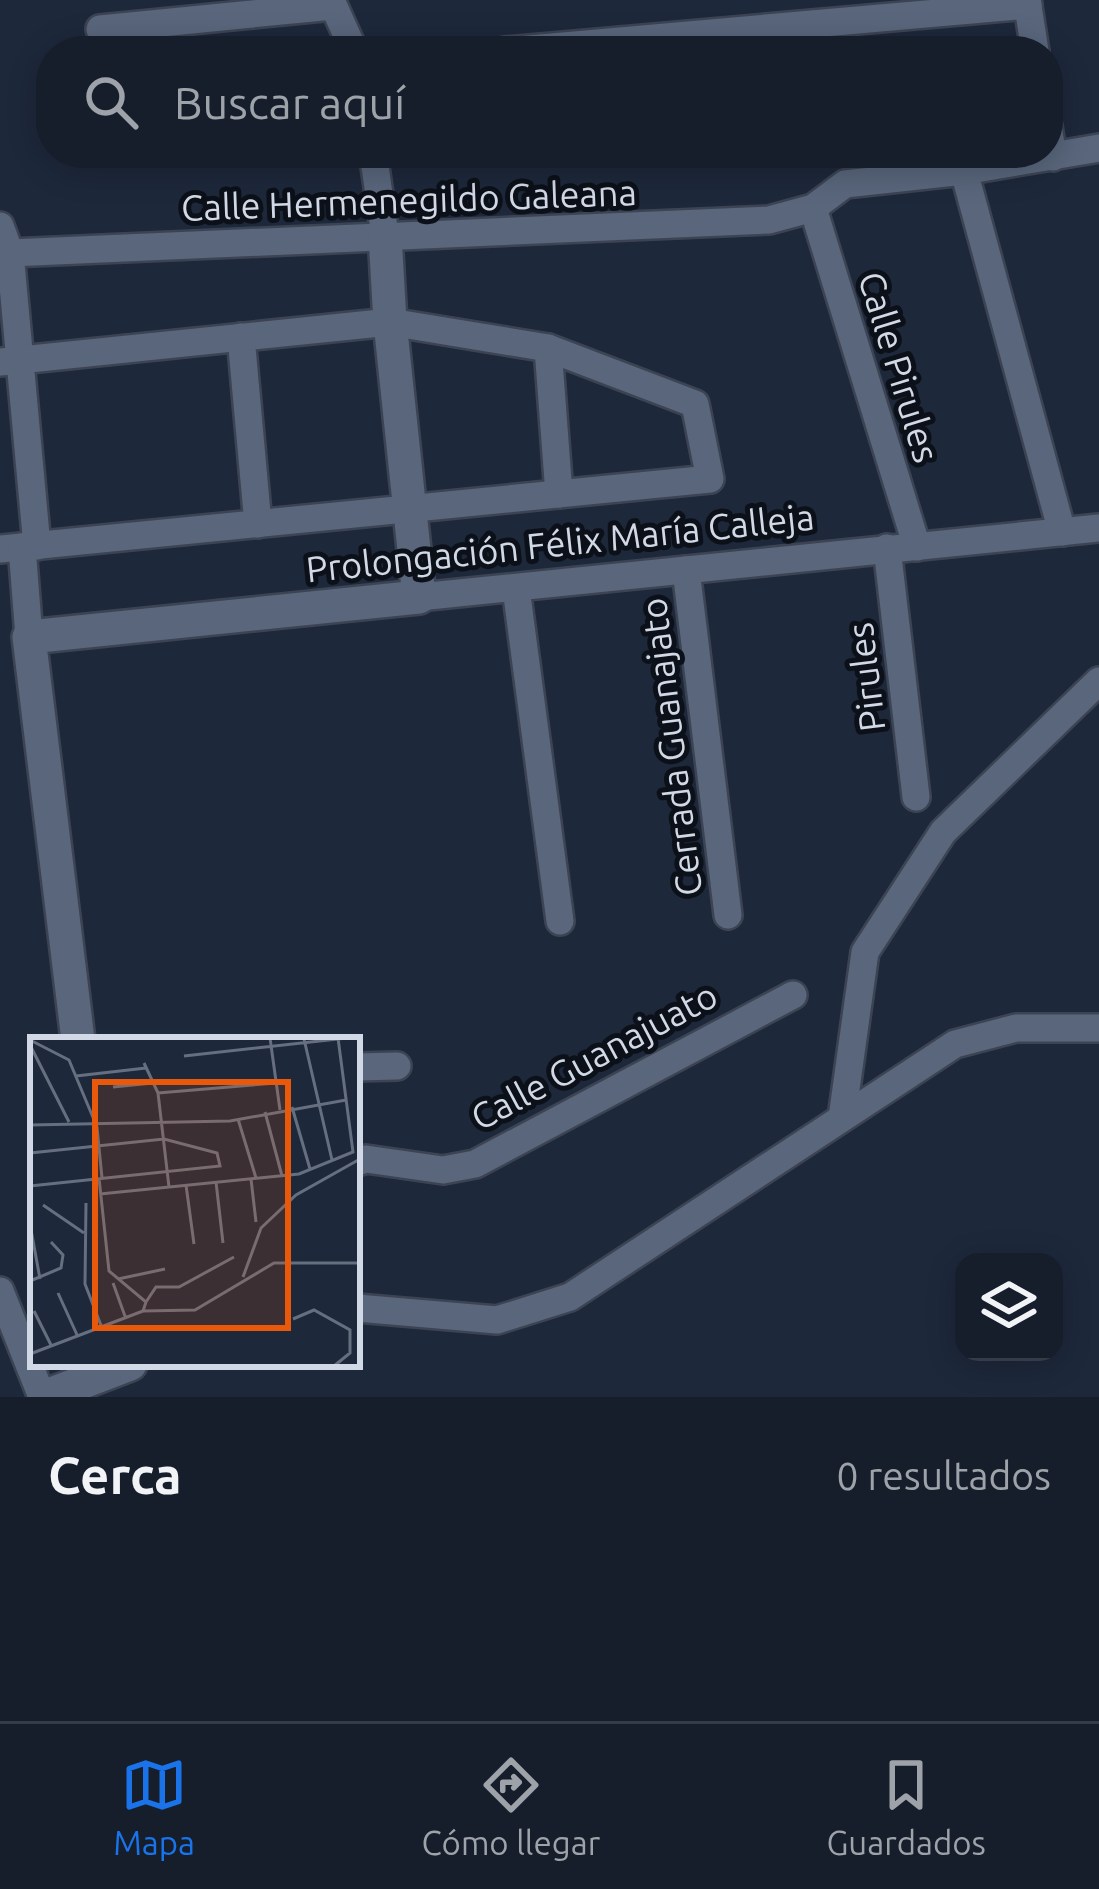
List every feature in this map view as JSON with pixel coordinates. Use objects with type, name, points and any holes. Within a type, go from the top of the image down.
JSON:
[{"type":"street","points":[[665,36],[1027,2],[1033,36]]},
{"type":"street","points":[[100,28],[332,3],[347,36]]},
{"type":"street","name":"Calle Hermenegildo Galeana","points":[[1063,155],[1099,148]]},
{"type":"street","points":[[375,168],[419,597]]},
{"type":"street","name":"Calle Hermenegildo Galeana","points":[[5,249],[769,220],[813,208],[845,184],[983,168]]},
{"type":"street","points":[[964,171],[1062,532]]},
{"type":"street","name":"Calle Pirules","points":[[813,208],[916,547]]},
{"type":"street","points":[[0,226],[20,547],[78,1037]]},
{"type":"street","points":[[10,361],[390,322],[548,347],[695,404],[710,479],[20,547]]},
{"type":"street","points":[[241,337],[258,524]]},
{"type":"street","points":[[548,347],[559,494]]},
{"type":"street","name":"Prolongación Félix María Calleja","points":[[29,638],[1099,528]]},
{"type":"street","name":"Pirules","points":[[887,548],[916,797]]},
{"type":"street","name":"Cerrada Guanajato","points":[[686,570],[728,915]]},
{"type":"street","points":[[516,587],[560,921]]},
{"type":"street","points":[[842,1118],[865,952],[944,832],[1099,680]]},
{"type":"street","name":"Calle Guanajuato","points":[[360,1161],[443,1170],[475,1163],[793,995]]},
{"type":"street","points":[[360,1308],[497,1320],[570,1297],[955,1044],[1016,1028],[1099,1028]]},
{"type":"street","points":[[360,1067],[397,1066]]},
{"type":"street","points":[[0,1291],[30,1365]]},
{"type":"street","points":[[31,1367],[43,1397],[122,1367]]}]
